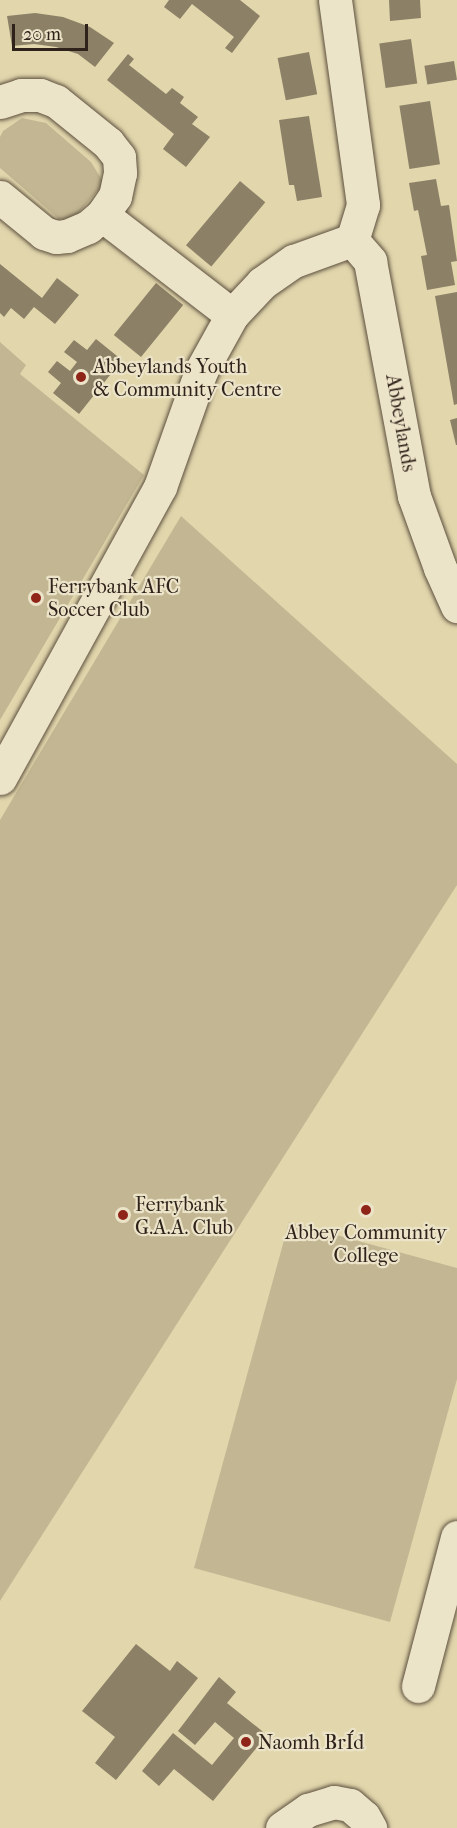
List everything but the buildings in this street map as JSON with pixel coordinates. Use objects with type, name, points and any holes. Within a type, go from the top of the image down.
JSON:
[{"type":"street","points":[[0,778],[160,487],[201,370],[232,315],[262,283],[294,261],[352,240],[363,205],[335,0]]},
{"type":"street","points":[[0,102],[21,94],[40,95],[56,101],[108,143],[119,157],[120,173],[115,196],[102,215],[88,227],[67,236],[56,237],[44,233],[0,197]]},
{"type":"street","points":[[102,215],[232,315]]},
{"type":"street","name":"Abbeylands","points":[[352,240],[370,261],[414,496],[440,568],[457,606]]},
{"type":"street","points":[[418,1686],[444,1639],[457,1537]]},
{"type":"street","points":[[282,1828],[308,1810],[334,1802],[350,1806],[364,1817],[370,1828]]},
{"type":"shaded area","points":[[22,118],[46,123],[91,162],[104,183],[74,218],[59,219],[0,168],[0,137],[3,131]]},
{"type":"shaded area","name":"Ferrybank AFC Soccer Club","points":[[0,342],[26,365],[20,374],[144,475],[0,720]]},
{"type":"shaded area","name":"Ferrybank G.A.A. Club","points":[[181,516],[457,764],[457,885],[0,1601],[0,820]]},
{"type":"shaded area","points":[[289,1222],[457,1268],[457,1379],[390,1622],[194,1568]]},
{"type":"place","name":"Abbeylands Youth & Community Centre","points":[[81,377]]},
{"type":"place","name":"Ferrybank AFC Soccer Club","points":[[36,598]]},
{"type":"place","name":"Abbey Community College","points":[[366,1210]]},
{"type":"place","name":"Ferrybank G.A.A. Club","points":[[123,1215]]},
{"type":"place","name":"Naomh BrÍd","points":[[246,1742]]}]
